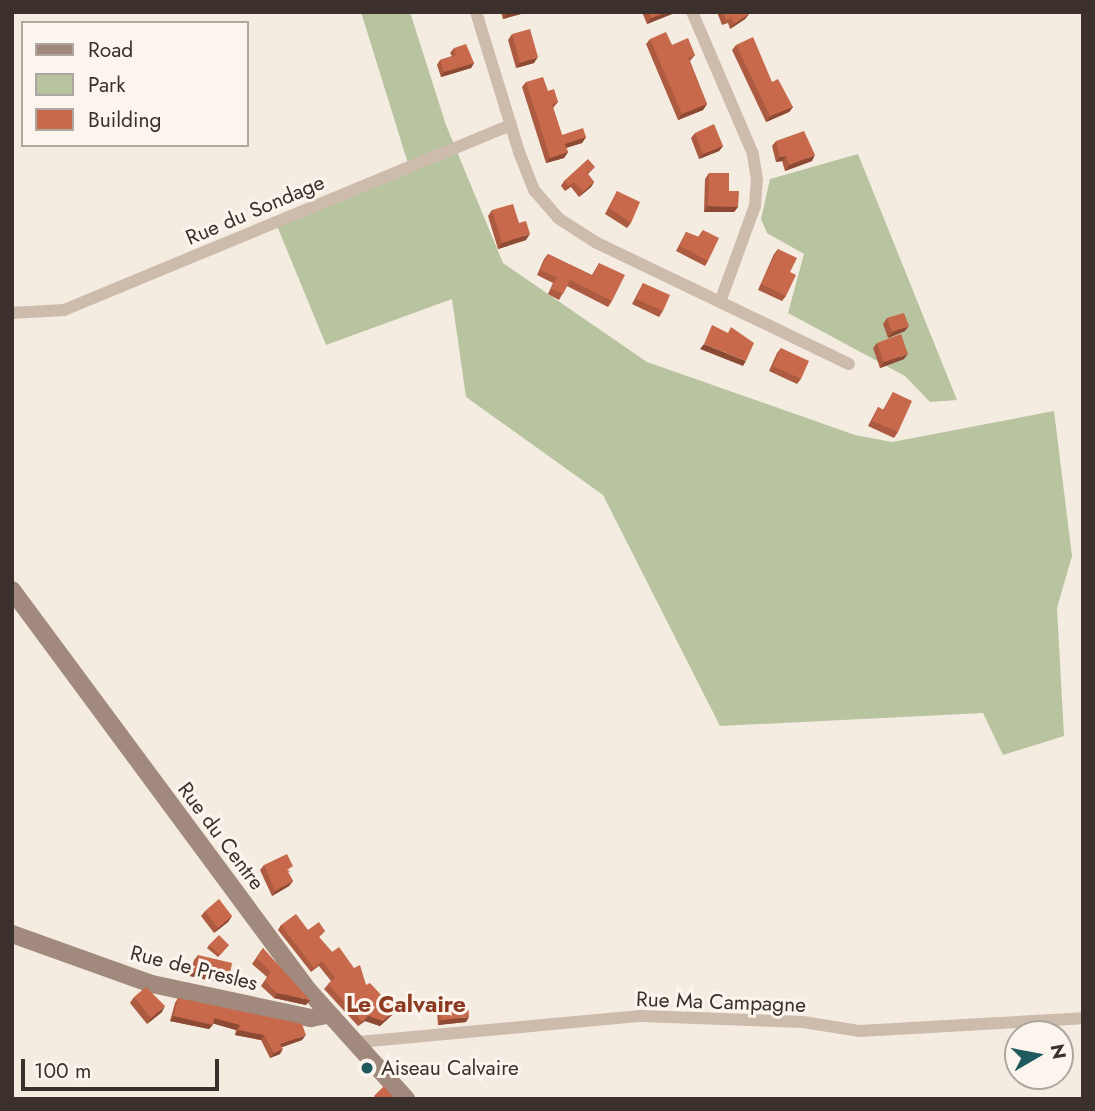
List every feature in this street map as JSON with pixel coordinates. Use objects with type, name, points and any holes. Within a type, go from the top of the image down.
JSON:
[{"type":"street","points":[[476,12],[509,126],[534,190],[558,218],[597,243],[849,364]]},
{"type":"street","points":[[692,12],[753,153],[757,180],[749,228],[720,302]]},
{"type":"street","name":"Rue du Sondage","points":[[12,313],[64,310],[509,126]]},
{"type":"street","name":"Rue du Centre","points":[[12,590],[327,1015],[359,1042],[406,1099]]},
{"type":"street","name":"Rue de Presles","points":[[12,934],[152,985],[311,1018],[327,1015]]},
{"type":"street","name":"Rue Ma Campagne","points":[[359,1042],[641,1016],[803,1023],[860,1031],[1083,1018]]},
{"type":"green space","points":[[361,12],[410,12],[446,125],[503,263],[647,362],[855,435],[892,442],[1054,411],[1072,556],[1057,608],[1064,736],[1003,755],[983,713],[720,726],[603,495],[466,397],[452,299],[326,345],[277,226],[410,170]]},
{"type":"green space","points":[[858,154],[957,400],[930,402],[905,376],[788,313],[804,254],[767,233],[761,219],[770,179]]},
{"type":"building","points":[[648,12],[667,12],[651,18]]},
{"type":"building","points":[[723,12],[749,14],[734,24],[731,18],[726,20]]},
{"type":"building","points":[[530,29],[538,57],[520,63],[512,34]]},
{"type":"building","points":[[666,32],[672,45],[688,38],[695,55],[688,58],[707,104],[682,114],[650,39]]},
{"type":"building","points":[[753,37],[772,82],[778,79],[793,107],[770,116],[736,45]]},
{"type":"building","points":[[466,44],[474,63],[444,72],[440,60],[456,55],[454,48]]},
{"type":"building","points":[[543,77],[548,91],[554,89],[558,102],[552,104],[562,135],[583,128],[586,137],[565,144],[568,152],[550,158],[526,82]]},
{"type":"building","points":[[714,124],[723,146],[703,154],[695,133]]},
{"type":"building","points":[[804,131],[815,155],[789,165],[786,156],[780,157],[776,141]]},
{"type":"building","points":[[588,159],[595,167],[587,173],[594,182],[583,192],[574,182],[568,186],[564,181]]},
{"type":"building","points":[[709,173],[729,173],[729,191],[739,191],[738,207],[708,206]]},
{"type":"building","points":[[617,191],[640,202],[631,223],[609,208]]},
{"type":"building","points":[[513,204],[519,223],[526,221],[530,234],[502,243],[492,210]]},
{"type":"building","points":[[703,230],[719,238],[708,261],[680,246],[686,232],[699,237]]},
{"type":"building","points":[[778,249],[797,258],[790,272],[796,275],[786,296],[761,284]]},
{"type":"building","points":[[548,254],[593,276],[599,263],[625,275],[612,301],[570,280],[563,294],[551,289],[557,277],[540,270]]},
{"type":"building","points":[[643,283],[670,295],[663,311],[636,299]]},
{"type":"building","points":[[904,313],[909,326],[892,332],[887,318]]},
{"type":"building","points":[[712,325],[728,333],[731,327],[754,343],[746,361],[704,344]]},
{"type":"building","points":[[901,334],[908,354],[884,362],[877,343]]},
{"type":"building","points":[[781,348],[809,361],[801,379],[773,366]]},
{"type":"building","points":[[893,392],[912,401],[898,432],[872,421],[878,407],[884,410]]},
{"type":"building","points":[[287,854],[293,866],[287,870],[293,881],[275,891],[264,865]]},
{"type":"building","points":[[219,899],[232,916],[218,928],[205,911]]},
{"type":"building","points":[[296,914],[308,930],[319,922],[325,931],[318,936],[332,952],[339,947],[354,968],[360,965],[366,985],[370,983],[395,1010],[383,1021],[368,1016],[362,1022],[328,984],[335,978],[322,961],[314,968],[281,925]]},
{"type":"building","points":[[219,935],[229,945],[220,955],[209,945]]},
{"type":"building","points":[[263,948],[310,1000],[277,993],[265,981],[271,972],[256,958]]},
{"type":"building","points":[[198,955],[232,963],[229,979],[194,971]]},
{"type":"building","points":[[146,987],[165,1006],[151,1018],[134,997]]},
{"type":"building","points":[[178,998],[302,1024],[306,1035],[280,1044],[283,1049],[274,1053],[264,1035],[239,1030],[240,1025],[214,1018],[213,1025],[174,1016]]},
{"type":"building","points":[[468,1004],[469,1017],[441,1020],[440,1006]]},
{"type":"building","points":[[384,1086],[395,1099],[376,1099],[374,1096]]},
{"type":"place","name":"Aiseau Calvaire","points":[[367,1068]]},
{"type":"district","name":"Le Calvaire","points":[[406,1004]]}]
